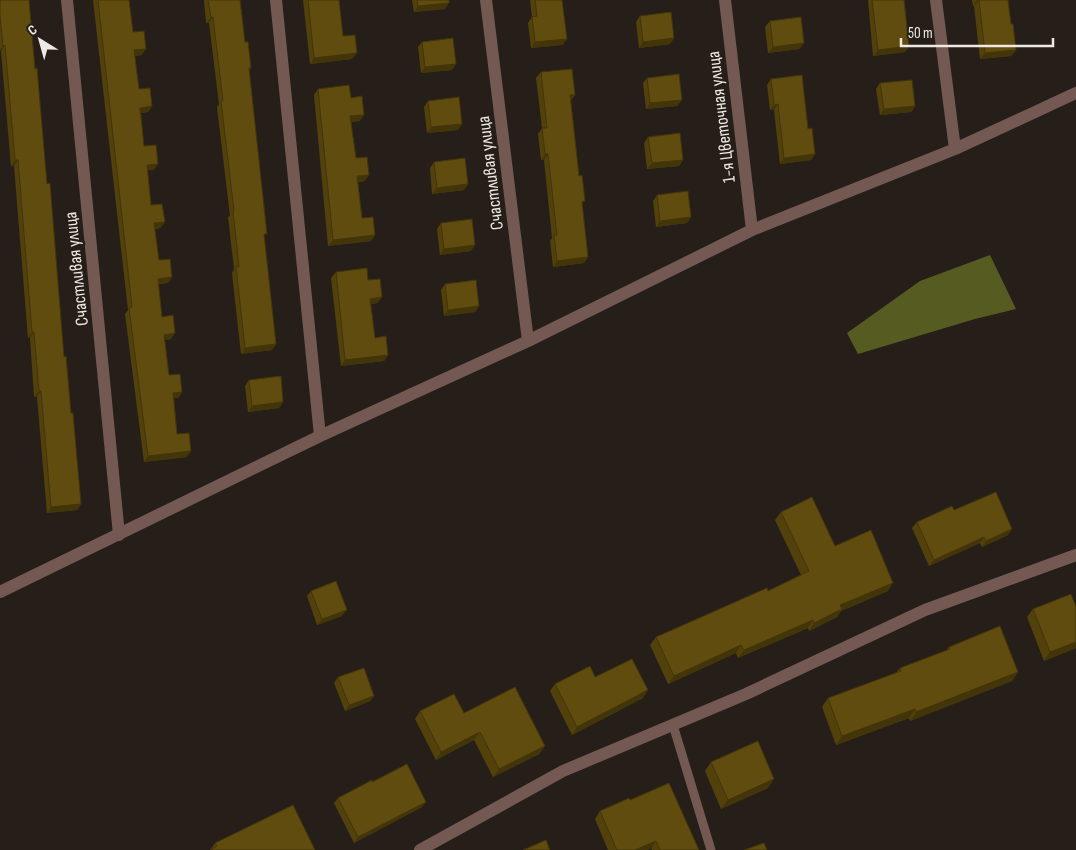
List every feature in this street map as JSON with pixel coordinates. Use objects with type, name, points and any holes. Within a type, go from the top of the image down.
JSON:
[{"type":"street","name":"Счастливая улица","points":[[68,0],[119,535]]},
{"type":"street","points":[[276,0],[320,436]]},
{"type":"street","name":"Счастливая улица","points":[[486,0],[528,341]]},
{"type":"street","name":"1-я Цветочная улица","points":[[724,0],[752,230]]},
{"type":"street","points":[[936,0],[955,149]]},
{"type":"street","points":[[0,592],[320,436],[528,341],[752,230],[955,149],[1076,93]]},
{"type":"street","points":[[420,850],[563,771],[746,694],[925,610],[1076,555]]},
{"type":"lane","points":[[673,726],[711,850]]},
{"type":"shaded area","points":[[990,255],[1016,309],[975,319],[858,354],[847,333],[920,281]]},
{"type":"building","points":[[0,0],[29,0],[47,184],[50,183],[64,357],[66,356],[71,413],[73,413],[81,504],[51,507],[41,391],[39,391],[34,332],[32,332],[18,160],[15,160]]},
{"type":"building","points":[[98,0],[129,0],[133,32],[144,31],[146,49],[134,50],[139,89],[150,88],[152,106],[140,108],[144,146],[156,145],[158,164],[147,165],[151,205],[162,204],[165,222],[154,223],[159,260],[170,259],[172,277],[158,279],[162,317],[173,315],[175,333],[164,335],[169,375],[180,374],[182,392],[173,393],[177,434],[189,433],[191,451],[148,456],[129,308],[132,307]]},
{"type":"building","points":[[208,0],[240,0],[245,42],[248,42],[251,68],[249,68],[267,234],[264,234],[276,344],[245,348],[236,267],[239,267],[234,211],[221,101],[223,101],[213,17],[211,17]]},
{"type":"building","points":[[308,0],[339,0],[343,36],[355,35],[357,53],[314,58]]},
{"type":"building","points":[[417,0],[449,0],[449,3],[418,6]]},
{"type":"building","points":[[535,0],[562,0],[567,39],[535,42],[532,17],[537,16]]},
{"type":"building","points":[[872,0],[904,0],[909,46],[878,50]]},
{"type":"building","points":[[979,0],[1008,0],[1016,50],[985,53]]},
{"type":"building","points":[[671,12],[674,38],[643,42],[640,16]]},
{"type":"building","points":[[801,17],[804,43],[773,47],[770,21]]},
{"type":"building","points":[[453,38],[456,64],[425,67],[422,42]]},
{"type":"building","points":[[572,69],[575,95],[570,95],[579,176],[582,175],[585,201],[582,202],[588,257],[557,261],[554,235],[557,235],[548,154],[545,154],[542,128],[547,128],[541,72]]},
{"type":"building","points":[[679,74],[682,100],[650,103],[647,78]]},
{"type":"building","points":[[802,75],[808,129],[812,128],[815,154],[784,158],[778,104],[774,105],[771,79]]},
{"type":"building","points":[[912,80],[915,106],[884,109],[880,83]]},
{"type":"building","points":[[349,85],[351,98],[362,96],[364,115],[350,116],[356,158],[367,157],[369,175],[357,176],[362,218],[373,217],[375,235],[333,240],[318,89]]},
{"type":"building","points":[[459,97],[462,124],[431,127],[428,101]]},
{"type":"building","points":[[680,133],[683,160],[652,163],[648,137]]},
{"type":"building","points":[[465,158],[468,184],[437,188],[434,162]]},
{"type":"building","points":[[688,191],[691,217],[660,221],[657,195]]},
{"type":"building","points":[[472,219],[475,245],[444,249],[441,223]]},
{"type":"building","points":[[367,268],[368,280],[380,279],[382,297],[370,299],[375,338],[386,336],[388,355],[345,360],[336,272]]},
{"type":"building","points":[[476,280],[479,306],[448,310],[445,284]]},
{"type":"building","points":[[281,376],[283,402],[252,406],[249,380]]},
{"type":"building","points":[[996,492],[1012,529],[986,541],[984,537],[934,560],[917,522],[952,506],[954,510]]},
{"type":"building","points":[[812,497],[835,546],[871,530],[893,583],[840,605],[842,609],[814,623],[813,620],[744,650],[741,645],[674,676],[656,637],[767,588],[768,591],[809,571],[781,512]]},
{"type":"building","points":[[336,581],[347,610],[322,619],[311,591]]},
{"type":"building","points":[[1071,594],[1076,607],[1076,642],[1050,652],[1033,609]]},
{"type":"building","points":[[1000,626],[1018,672],[916,712],[915,709],[842,736],[828,698],[901,671],[900,668],[950,649],[949,647]]},
{"type":"building","points":[[632,659],[648,690],[577,727],[555,684],[590,666],[595,677]]},
{"type":"building","points":[[364,668],[374,696],[349,705],[338,677]]},
{"type":"building","points":[[515,687],[545,746],[499,769],[480,732],[441,752],[420,711],[454,694],[464,713]]},
{"type":"building","points":[[758,741],[774,779],[728,800],[711,762]]},
{"type":"building","points":[[407,764],[426,802],[358,837],[338,798]]},
{"type":"building","points":[[669,783],[699,850],[660,850],[656,841],[635,850],[617,850],[600,811]]},
{"type":"building","points":[[293,805],[315,850],[210,850],[217,846],[215,843]]},
{"type":"building","points":[[546,840],[550,850],[523,850]]},
{"type":"building","points":[[764,843],[767,850],[744,850]]}]
